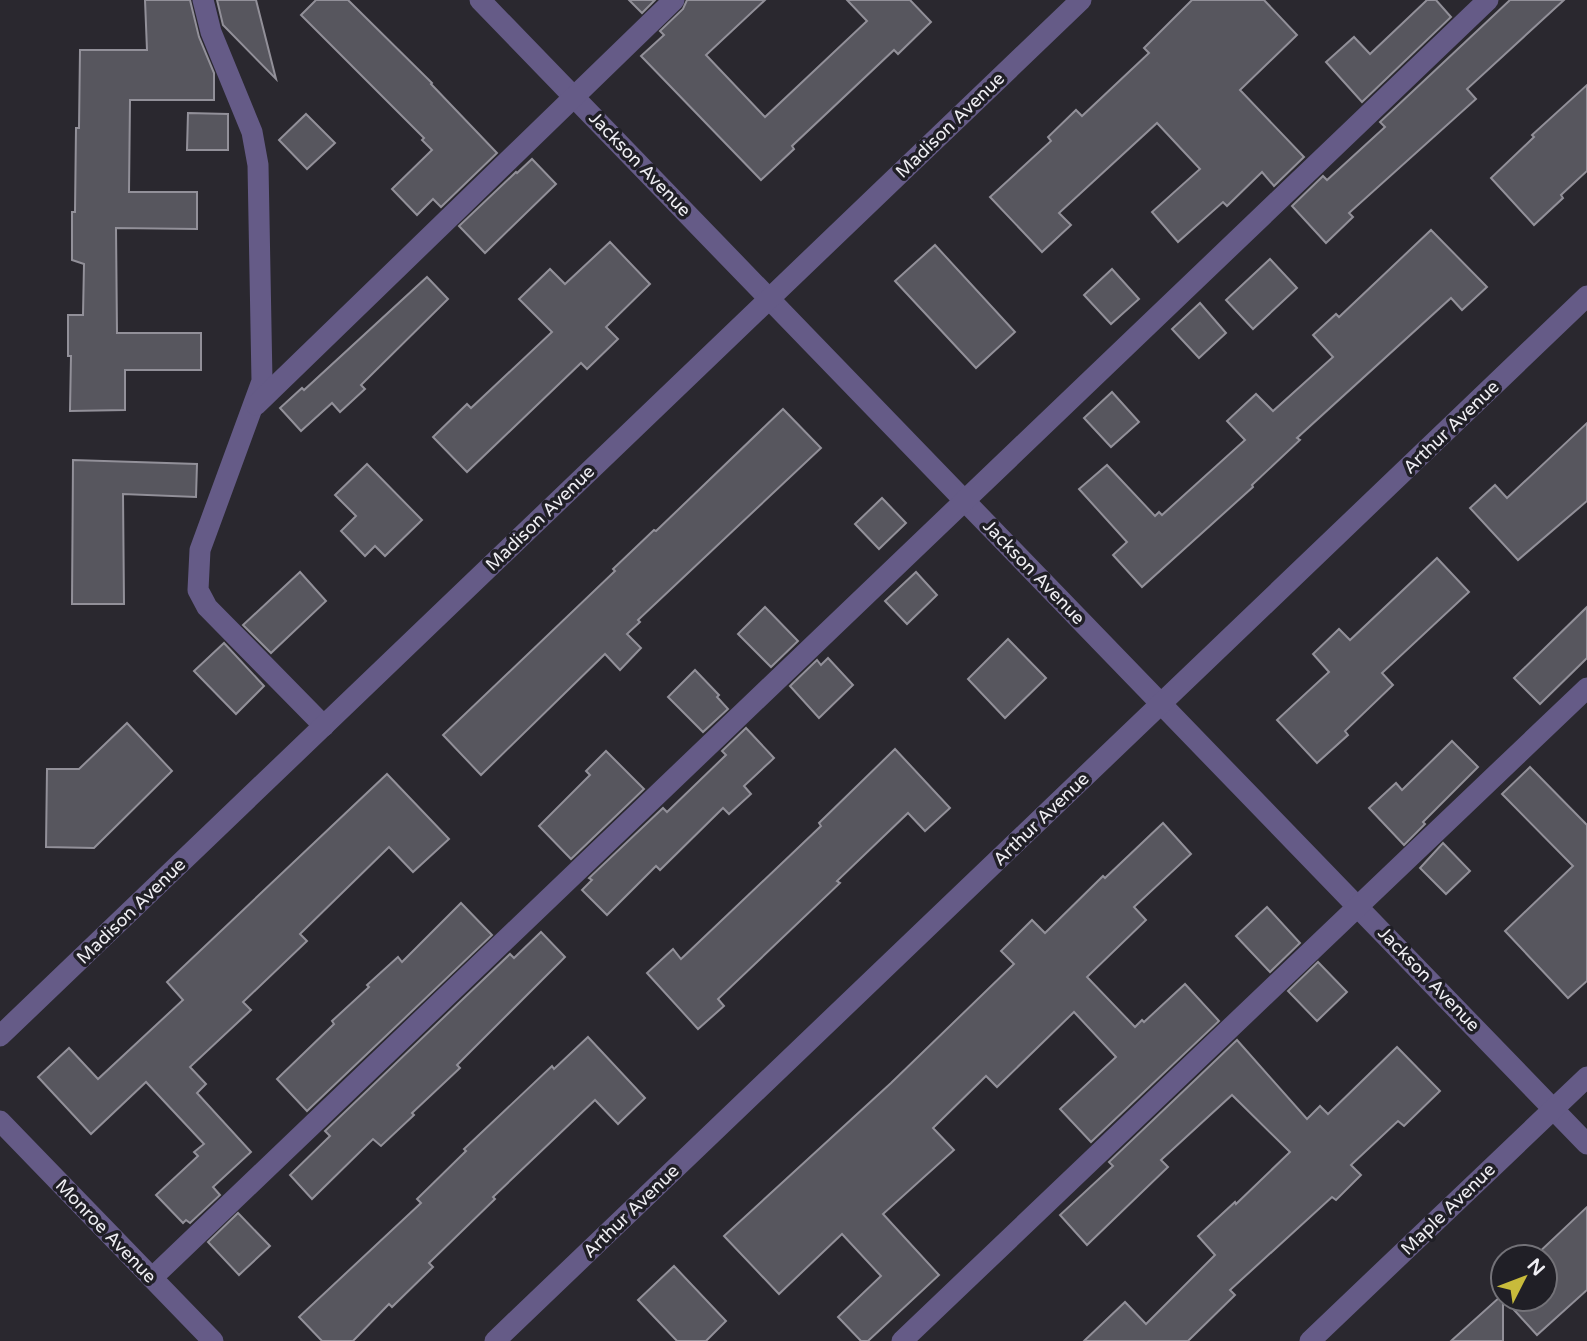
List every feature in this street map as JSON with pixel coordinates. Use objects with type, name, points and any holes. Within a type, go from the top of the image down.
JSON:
[{"type":"street","points":[[203,0],[211,32],[252,132],[258,165],[262,381],[200,550],[198,590],[207,607],[324,726]]},
{"type":"street","name":"Jackson Avenue","points":[[481,0],[1587,1144]]},
{"type":"street","points":[[254,407],[674,0]]},
{"type":"street","name":"Madison Avenue","points":[[0,1036],[1081,0]]},
{"type":"street","points":[[152,1278],[1488,0]]},
{"type":"street","name":"Arthur Avenue","points":[[495,1341],[1587,296]]},
{"type":"street","points":[[902,1341],[1587,688]]},
{"type":"street","name":"Maple Avenue","points":[[1310,1341],[1587,1077]]},
{"type":"street","name":"Monroe Avenue","points":[[0,1121],[213,1341]]},
{"type":"building","points":[[145,0],[190,0],[199,37],[214,73],[214,100],[130,100],[129,192],[197,192],[197,229],[116,228],[117,333],[201,333],[201,370],[125,370],[125,410],[70,411],[71,356],[68,356],[68,315],[83,315],[84,264],[72,260],[80,50],[147,50]]},
{"type":"building","points":[[217,0],[256,0],[276,79],[223,25]]},
{"type":"building","points":[[316,0],[348,0],[432,83],[497,153],[441,207],[433,199],[417,215],[392,189],[432,150],[422,140],[424,138],[301,15]]},
{"type":"building","points":[[629,0],[655,0],[642,13]]},
{"type":"building","points":[[687,0],[765,0],[706,55],[765,117],[867,21],[847,0],[910,0],[931,22],[898,54],[894,50],[792,146],[794,149],[761,180],[641,56],[664,35],[660,31],[683,9]]},
{"type":"building","points":[[1192,0],[1264,0],[1297,35],[1240,90],[1304,157],[1274,186],[1262,172],[1227,206],[1223,202],[1178,242],[1152,212],[1200,169],[1157,123],[1059,213],[1071,225],[1042,252],[990,197],[1051,141],[1048,137],[1076,110],[1082,116],[1149,53],[1144,48]]},
{"type":"building","points":[[1427,0],[1436,0],[1451,17],[1362,102],[1326,62],[1354,37],[1370,54]]},
{"type":"building","points":[[1510,0],[1564,0],[1467,89],[1476,99],[1349,213],[1353,217],[1326,243],[1292,206],[1323,176],[1327,180],[1385,127],[1380,122]]},
{"type":"building","points":[[1587,85],[1587,171],[1534,225],[1491,178],[1534,137],[1532,135]]},
{"type":"building","points":[[188,113],[228,114],[228,150],[187,150]]},
{"type":"building","points":[[306,114],[335,143],[307,169],[279,140]]},
{"type":"building","points":[[532,159],[556,184],[485,253],[459,226]]},
{"type":"building","points":[[1431,230],[1487,287],[1462,310],[1451,298],[1297,438],[1300,440],[1252,485],[1253,487],[1142,587],[1113,555],[1127,542],[1079,489],[1107,465],[1155,516],[1159,512],[1162,515],[1245,440],[1227,421],[1256,394],[1273,411],[1333,357],[1313,335],[1336,314],[1339,317]]},
{"type":"building","points":[[610,242],[650,284],[606,327],[618,339],[587,369],[581,363],[467,472],[433,437],[467,404],[471,408],[552,332],[519,299],[550,269],[565,284]]},
{"type":"building","points":[[935,245],[1015,332],[976,368],[895,281]]},
{"type":"building","points":[[1270,259],[1297,288],[1253,329],[1226,300]]},
{"type":"building","points":[[1112,269],[1139,299],[1111,324],[1084,295]]},
{"type":"building","points":[[427,277],[448,299],[361,385],[365,389],[340,412],[332,403],[301,431],[280,408],[302,388],[304,390]]},
{"type":"building","points":[[1200,303],[1226,333],[1199,358],[1172,329]]},
{"type":"building","points":[[1112,392],[1139,422],[1111,447],[1084,418]]},
{"type":"building","points":[[783,409],[821,448],[638,620],[640,622],[627,634],[641,648],[620,670],[605,654],[481,775],[443,735],[615,571],[613,569]]},
{"type":"building","points":[[1587,423],[1587,501],[1518,560],[1470,508],[1495,485],[1507,498]]},
{"type":"building","points":[[73,460],[197,464],[196,497],[123,494],[124,604],[72,604]]},
{"type":"building","points":[[367,464],[422,520],[385,556],[375,546],[365,556],[341,531],[356,516],[335,495]]},
{"type":"building","points":[[882,498],[906,523],[879,549],[855,524]]},
{"type":"building","points":[[1437,558],[1469,592],[1382,673],[1393,685],[1345,731],[1348,735],[1317,763],[1277,720],[1329,672],[1313,654],[1339,629],[1350,640]]},
{"type":"building","points":[[300,572],[326,601],[271,653],[243,625]]},
{"type":"building","points":[[916,572],[937,595],[907,624],[885,601]]},
{"type":"building","points":[[765,607],[798,641],[771,667],[738,634]]},
{"type":"building","points":[[1587,607],[1587,658],[1540,704],[1514,678]]},
{"type":"building","points":[[1008,639],[1046,678],[1005,718],[968,679]]},
{"type":"building","points":[[224,643],[264,686],[236,714],[194,671]]},
{"type":"building","points":[[828,658],[853,685],[819,718],[790,686],[817,660],[821,665]]},
{"type":"building","points":[[695,670],[719,695],[717,697],[728,709],[703,732],[668,697]]},
{"type":"building","points":[[127,723],[172,771],[94,848],[46,847],[47,769],[79,769]]},
{"type":"building","points":[[746,728],[774,758],[744,786],[751,794],[729,814],[723,808],[660,870],[656,866],[607,915],[582,890],[592,880],[589,878],[663,808],[667,812],[726,755],[722,751]]},
{"type":"building","points":[[1452,741],[1478,767],[1404,845],[1369,808],[1396,783],[1402,790]]},
{"type":"building","points":[[895,749],[950,808],[925,831],[908,813],[837,881],[840,883],[718,999],[724,1006],[698,1029],[647,973],[673,949],[681,959],[821,826],[819,823]]},
{"type":"building","points":[[606,751],[644,789],[571,859],[539,826],[590,775],[586,771]]},
{"type":"building","points":[[1530,767],[1587,825],[1587,981],[1568,998],[1505,931],[1573,866],[1502,794]]},
{"type":"building","points":[[387,774],[449,839],[413,872],[389,847],[300,934],[307,941],[243,1002],[251,1010],[190,1067],[206,1084],[197,1093],[251,1152],[213,1187],[220,1195],[190,1223],[186,1220],[183,1223],[156,1195],[198,1156],[194,1152],[204,1144],[146,1082],[91,1134],[38,1077],[69,1048],[98,1079],[183,1000],[167,982]]},
{"type":"building","points":[[1163,823],[1191,854],[1134,907],[1146,920],[1087,977],[1135,1027],[1185,984],[1219,1021],[1091,1142],[1060,1109],[1116,1057],[1074,1012],[997,1087],[986,1076],[933,1128],[954,1150],[883,1214],[939,1275],[868,1341],[861,1341],[838,1317],[881,1276],[842,1234],[779,1294],[724,1236],[891,1083],[1014,964],[1001,951],[1032,920],[1045,933],[1103,876],[1105,878]]},
{"type":"building","points":[[1443,843],[1470,871],[1446,894],[1420,868]]},
{"type":"building","points":[[461,903],[492,935],[307,1111],[277,1079],[334,1024],[332,1021],[369,987],[367,985],[398,957],[402,962]]},
{"type":"building","points":[[1267,907],[1300,943],[1270,972],[1236,936]]},
{"type":"building","points":[[541,932],[565,957],[457,1065],[460,1068],[412,1113],[414,1115],[381,1146],[373,1139],[312,1199],[290,1175],[330,1136],[325,1131],[510,954],[514,958]]},
{"type":"building","points":[[1318,962],[1347,992],[1317,1021],[1288,991]]},
{"type":"building","points":[[588,1037],[645,1098],[618,1124],[595,1100],[493,1197],[495,1199],[429,1263],[433,1267],[392,1307],[389,1304],[353,1341],[322,1341],[299,1317],[421,1203],[417,1199],[466,1151],[464,1149],[552,1066],[554,1069]]},
{"type":"building","points":[[1237,1040],[1307,1119],[1320,1106],[1328,1114],[1397,1047],[1440,1091],[1404,1126],[1398,1121],[1351,1165],[1361,1175],[1336,1200],[1332,1197],[1230,1290],[1235,1295],[1188,1341],[1084,1341],[1125,1302],[1146,1324],[1215,1255],[1198,1236],[1290,1152],[1232,1095],[1161,1160],[1168,1167],[1087,1245],[1060,1215],[1113,1166],[1109,1162]]},
{"type":"building","points":[[1587,1207],[1587,1290],[1537,1335],[1517,1313],[1559,1313],[1559,1243],[1549,1243]]},
{"type":"building","points":[[238,1213],[270,1246],[239,1275],[208,1242]]},
{"type":"building","points":[[674,1266],[726,1321],[706,1341],[677,1341],[638,1300]]},
{"type":"building","points":[[1489,1307],[1489,1313],[1503,1313],[1503,1341],[1451,1341]]}]
